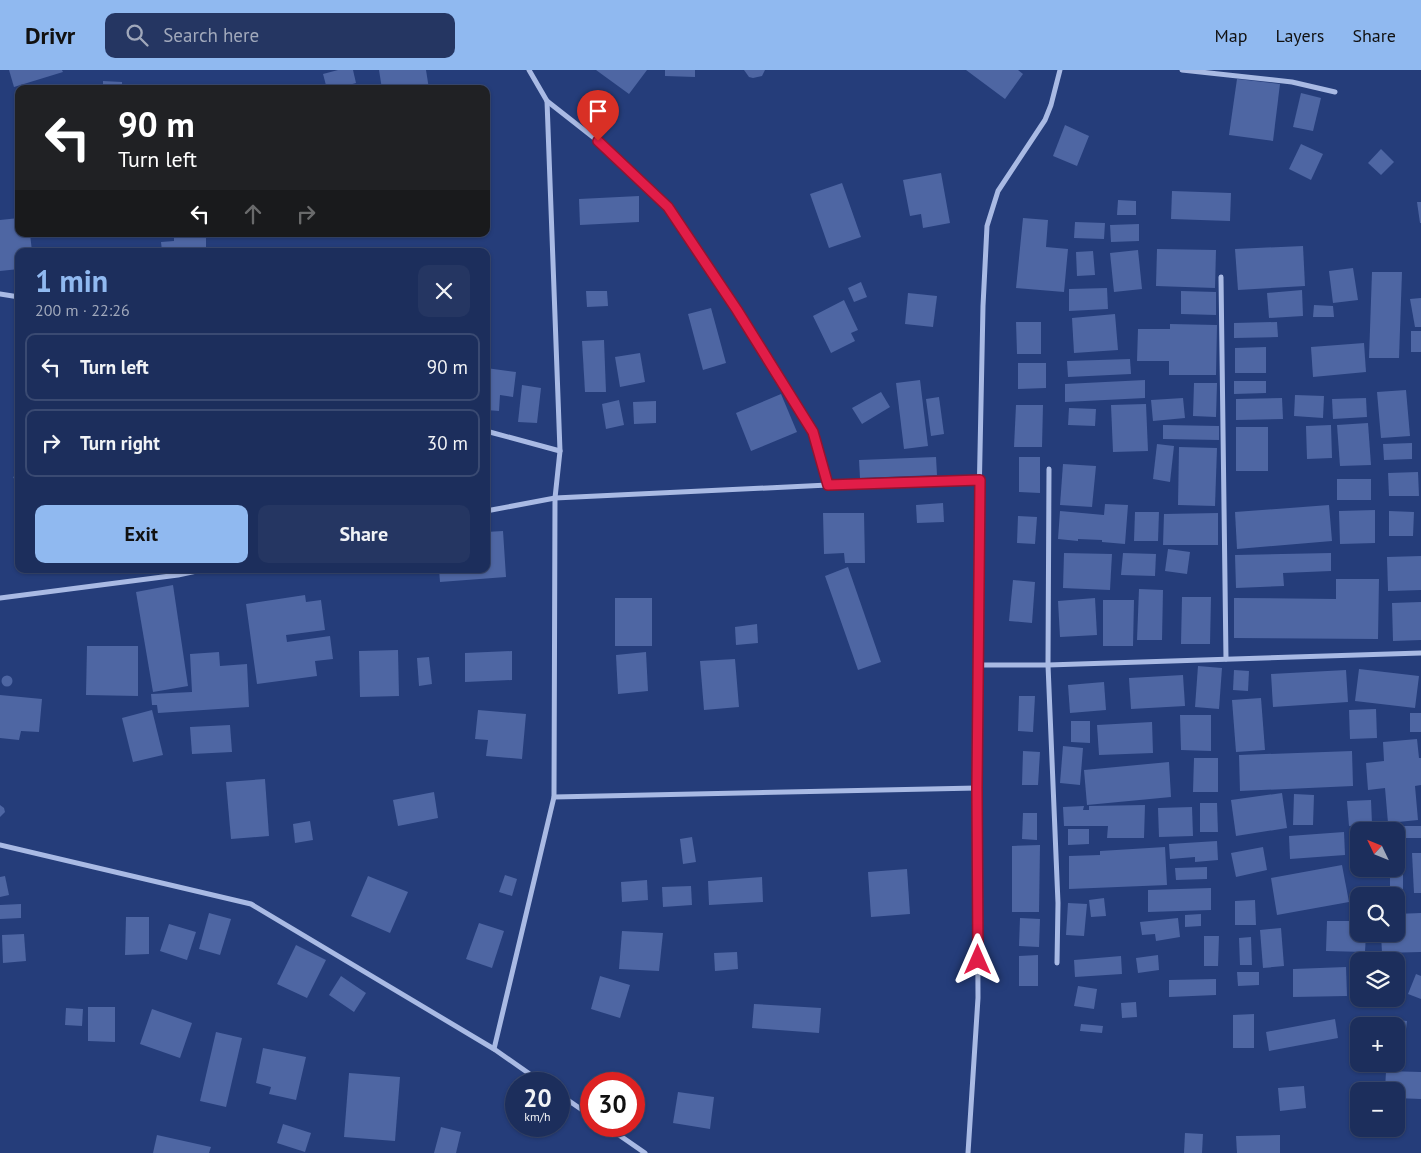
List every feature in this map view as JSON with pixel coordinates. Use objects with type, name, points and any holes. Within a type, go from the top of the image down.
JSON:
[{"type":"street","points":[[529,70],[547,101],[598,141],[668,207],[737,310],[813,432],[828,485]]},
{"type":"street","points":[[968,1153],[978,998],[977,788],[980,480],[983,306],[988,226],[998,191],[1044,120],[1051,104],[1060,70]]},
{"type":"street","points":[[1182,70],[1292,82],[1334,92]]},
{"type":"street","points":[[494,1049],[554,797],[555,498],[560,450],[547,101]]},
{"type":"street","points":[[1221,277],[1226,659]]},
{"type":"street","points":[[0,294],[15,296]]},
{"type":"street","points":[[490,433],[560,450]]},
{"type":"street","points":[[1049,470],[1048,664],[1058,903],[1057,963]]},
{"type":"street","points":[[490,510],[555,498],[980,480]]},
{"type":"street","points":[[0,598],[187,573]]},
{"type":"street","points":[[978,665],[1421,654]]},
{"type":"street","points":[[554,797],[977,788]]},
{"type":"street","points":[[0,845],[251,904],[494,1049],[527,1072]]},
{"type":"street","points":[[622,1137],[645,1153]]},
{"type":"building","points":[[9,70],[62,70],[63,72],[15,85],[14,87]]},
{"type":"building","points":[[338,70],[353,70],[356,83],[349,85],[326,85],[323,74]]},
{"type":"building","points":[[379,70],[426,70],[428,85],[381,85]]},
{"type":"building","points":[[596,70],[647,70],[629,94]]},
{"type":"building","points":[[665,70],[695,70],[695,77],[665,76]]},
{"type":"building","points":[[744,70],[765,70],[762,76],[753,78],[749,77]]},
{"type":"building","points":[[966,70],[1018,70],[1023,74],[1005,99]]},
{"type":"building","points":[[1237,79],[1280,84],[1273,141],[1229,135]]},
{"type":"building","points":[[103,81],[122,82],[122,85],[103,85]]},
{"type":"building","points":[[1301,93],[1321,98],[1313,131],[1293,127]]},
{"type":"building","points":[[1065,125],[1089,136],[1077,166],[1053,156]]},
{"type":"building","points":[[1301,144],[1323,154],[1311,180],[1289,169]]},
{"type":"building","points":[[1381,149],[1394,162],[1381,175],[1368,163]]},
{"type":"building","points":[[941,173],[950,223],[923,228],[921,214],[910,216],[903,180]]},
{"type":"building","points":[[842,183],[861,237],[829,248],[810,194]]},
{"type":"building","points":[[1172,191],[1231,193],[1230,221],[1171,219]]},
{"type":"building","points":[[639,196],[639,222],[580,225],[579,199]]},
{"type":"building","points":[[1118,200],[1136,201],[1136,215],[1117,215]]},
{"type":"building","points":[[1417,202],[1421,202],[1421,223],[1420,223]]},
{"type":"building","points":[[15,218],[15,237],[30,237],[32,248],[15,248],[15,269],[0,271],[0,220]]},
{"type":"building","points":[[1023,218],[1048,220],[1046,247],[1068,249],[1064,292],[1016,288]]},
{"type":"building","points":[[1075,222],[1105,223],[1104,239],[1074,238]]},
{"type":"building","points":[[1139,224],[1139,241],[1111,242],[1110,225]]},
{"type":"building","points":[[174,237],[206,237],[206,248],[162,248],[161,242],[174,241]]},
{"type":"building","points":[[1303,246],[1305,286],[1238,290],[1235,249]]},
{"type":"building","points":[[1157,249],[1216,250],[1215,288],[1156,286]]},
{"type":"building","points":[[1138,250],[1142,289],[1114,292],[1110,253]]},
{"type":"building","points":[[1093,251],[1095,275],[1077,276],[1076,252]]},
{"type":"building","points":[[1353,268],[1358,300],[1333,303],[1329,271]]},
{"type":"building","points":[[1372,272],[1402,272],[1399,358],[1369,358]]},
{"type":"building","points":[[861,282],[867,297],[854,302],[848,288]]},
{"type":"building","points":[[1107,288],[1108,309],[1069,311],[1069,289]]},
{"type":"building","points":[[1302,290],[1303,316],[1269,318],[1267,293]]},
{"type":"building","points":[[586,291],[607,291],[608,306],[587,307]]},
{"type":"building","points":[[1181,291],[1216,292],[1216,315],[1181,314]]},
{"type":"building","points":[[908,293],[937,296],[933,327],[905,324]]},
{"type":"building","points":[[1421,298],[1421,327],[1415,327],[1410,299]]},
{"type":"building","points":[[844,300],[858,330],[851,333],[855,341],[831,353],[813,316]]},
{"type":"building","points":[[1314,305],[1333,306],[1334,317],[1313,317]]},
{"type":"building","points":[[711,308],[726,363],[703,370],[688,314]]},
{"type":"building","points":[[1115,314],[1118,350],[1074,353],[1072,318]]},
{"type":"building","points":[[1016,322],[1041,322],[1041,354],[1017,354]]},
{"type":"building","points":[[1277,322],[1278,337],[1234,338],[1234,323]]},
{"type":"building","points":[[1170,324],[1217,325],[1216,375],[1169,375],[1169,361],[1137,361],[1138,329],[1170,329]]},
{"type":"building","points":[[1411,331],[1421,331],[1421,352],[1411,352]]},
{"type":"building","points":[[604,340],[606,392],[585,392],[582,341]]},
{"type":"building","points":[[1364,343],[1366,372],[1313,377],[1311,347]]},
{"type":"building","points":[[1266,347],[1266,373],[1235,373],[1235,348]]},
{"type":"building","points":[[640,353],[645,382],[620,387],[615,357]]},
{"type":"building","points":[[1130,359],[1131,374],[1068,377],[1067,361]]},
{"type":"building","points":[[1018,363],[1046,363],[1046,388],[1018,389]]},
{"type":"building","points":[[490,369],[516,372],[513,397],[500,395],[499,411],[490,410]]},
{"type":"building","points":[[920,380],[928,446],[904,449],[896,383]]},
{"type":"building","points":[[1145,380],[1145,398],[1065,402],[1065,384]]},
{"type":"building","points":[[1234,381],[1266,381],[1266,393],[1234,394]]},
{"type":"building","points":[[1194,383],[1217,383],[1216,417],[1193,416]]},
{"type":"building","points":[[522,385],[541,388],[537,423],[518,422]]},
{"type":"building","points":[[1406,390],[1410,436],[1381,438],[1377,392]]},
{"type":"building","points":[[881,392],[890,407],[862,424],[852,408]]},
{"type":"building","points":[[781,394],[797,432],[751,451],[736,413]]},
{"type":"building","points":[[1295,395],[1324,396],[1323,418],[1294,416]]},
{"type":"building","points":[[939,397],[944,434],[931,436],[926,399]]},
{"type":"building","points":[[1183,398],[1185,418],[1153,421],[1151,400]]},
{"type":"building","points":[[1282,398],[1283,419],[1236,420],[1236,399]]},
{"type":"building","points":[[1366,398],[1367,417],[1333,419],[1332,399]]},
{"type":"building","points":[[619,400],[624,425],[606,429],[602,404]]},
{"type":"building","points":[[656,401],[656,423],[634,424],[633,402]]},
{"type":"building","points":[[1146,404],[1148,451],[1113,452],[1111,405]]},
{"type":"building","points":[[1016,405],[1043,405],[1042,447],[1014,447]]},
{"type":"building","points":[[1069,408],[1096,409],[1095,426],[1068,425]]},
{"type":"building","points":[[1368,423],[1371,465],[1340,466],[1337,425]]},
{"type":"building","points":[[1163,425],[1219,426],[1219,440],[1163,439]]},
{"type":"building","points":[[1331,425],[1332,458],[1307,459],[1306,426]]},
{"type":"building","points":[[1236,427],[1268,427],[1268,471],[1236,471]]},
{"type":"building","points":[[1412,443],[1412,459],[1384,460],[1383,444]]},
{"type":"building","points":[[1157,444],[1174,446],[1170,482],[1153,479]]},
{"type":"building","points":[[1179,447],[1217,448],[1215,506],[1178,505]]},
{"type":"building","points":[[936,457],[937,475],[860,478],[859,460]]},
{"type":"building","points":[[1019,457],[1040,457],[1040,493],[1019,492]]},
{"type":"building","points":[[1063,464],[1096,466],[1092,507],[1060,505]]},
{"type":"building","points":[[1418,472],[1419,496],[1389,496],[1388,473]]},
{"type":"building","points":[[1337,479],[1371,479],[1371,500],[1337,500]]},
{"type":"building","points":[[943,503],[944,522],[917,523],[916,505]]},
{"type":"building","points":[[1105,504],[1128,505],[1125,544],[1102,542],[1102,540],[1078,539],[1078,541],[1058,539],[1060,511],[1104,515]]},
{"type":"building","points":[[1329,505],[1332,541],[1237,549],[1235,512]]},
{"type":"building","points":[[1375,510],[1375,543],[1340,544],[1339,511]]},
{"type":"building","points":[[1389,511],[1414,512],[1413,536],[1389,536]]},
{"type":"building","points":[[1135,512],[1159,512],[1158,541],[1134,541]]},
{"type":"building","points":[[823,513],[864,513],[865,563],[845,563],[844,553],[824,554]]},
{"type":"building","points":[[1218,513],[1218,545],[1163,545],[1164,514]]},
{"type":"building","points":[[1018,516],[1037,517],[1035,544],[1017,543]]},
{"type":"building","points":[[503,531],[506,577],[440,582],[439,573],[490,573],[490,532]]},
{"type":"building","points":[[1168,549],[1190,552],[1187,574],[1165,571]]},
{"type":"building","points":[[1064,553],[1112,554],[1110,590],[1063,588]]},
{"type":"building","points":[[1123,553],[1156,554],[1155,576],[1121,575]]},
{"type":"building","points":[[1331,553],[1331,571],[1283,573],[1284,586],[1236,588],[1235,555]]},
{"type":"building","points":[[1421,556],[1421,590],[1388,591],[1387,557]]},
{"type":"building","points":[[848,567],[881,662],[858,670],[825,576]]},
{"type":"building","points":[[1336,579],[1379,579],[1378,639],[1234,638],[1234,598],[1336,599]]},
{"type":"building","points":[[1013,580],[1035,582],[1032,623],[1009,621]]},
{"type":"building","points":[[173,585],[188,686],[153,692],[136,592]]},
{"type":"building","points":[[1139,589],[1163,590],[1162,640],[1137,640]]},
{"type":"building","points":[[305,595],[306,602],[321,600],[325,630],[286,635],[287,642],[330,636],[333,659],[315,661],[317,676],[257,684],[246,604]]},
{"type":"building","points":[[1182,597],[1211,597],[1210,644],[1181,644]]},
{"type":"building","points":[[615,598],[652,598],[652,646],[615,646]]},
{"type":"building","points":[[1095,598],[1097,635],[1060,637],[1058,601]]},
{"type":"building","points":[[1103,600],[1134,600],[1133,646],[1103,646]]},
{"type":"building","points":[[1421,602],[1421,640],[1393,641],[1392,603]]},
{"type":"building","points":[[757,624],[758,643],[736,645],[735,627]]},
{"type":"building","points":[[87,646],[138,646],[138,696],[86,695]]},
{"type":"building","points":[[398,650],[399,696],[360,697],[359,651]]},
{"type":"building","points":[[512,651],[512,680],[465,682],[465,653]]},
{"type":"building","points":[[219,652],[220,666],[247,664],[249,707],[158,713],[157,705],[152,705],[151,694],[192,692],[190,654]]},
{"type":"building","points":[[646,652],[648,691],[618,694],[616,655]]},
{"type":"building","points":[[429,657],[432,684],[419,686],[417,658]]},
{"type":"building","points":[[735,659],[739,707],[704,710],[700,661]]},
{"type":"building","points":[[1198,666],[1222,668],[1219,709],[1195,707]]},
{"type":"building","points":[[1359,669],[1419,676],[1415,708],[1355,701]]},
{"type":"building","points":[[1234,670],[1249,671],[1248,691],[1233,690]]},
{"type":"building","points":[[1346,670],[1348,702],[1273,707],[1271,674]]},
{"type":"building","points":[[7,675],[13,681],[7,687],[1,681]]},
{"type":"building","points":[[1183,675],[1185,706],[1131,709],[1129,678]]},
{"type":"building","points":[[1104,682],[1106,710],[1070,713],[1068,685]]},
{"type":"building","points":[[0,695],[42,699],[39,732],[21,731],[19,740],[0,738]]},
{"type":"building","points":[[1019,696],[1035,696],[1033,732],[1018,731]]},
{"type":"building","points":[[1261,698],[1265,750],[1236,752],[1232,700]]},
{"type":"building","points":[[1376,709],[1377,738],[1350,739],[1349,710]]},
{"type":"building","points":[[152,710],[163,755],[133,762],[122,718]]},
{"type":"building","points":[[478,710],[526,714],[522,759],[486,756],[488,740],[475,739]]},
{"type":"building","points":[[1410,713],[1421,713],[1421,732],[1410,732]]},
{"type":"building","points":[[1180,715],[1211,715],[1211,751],[1181,750]]},
{"type":"building","points":[[1071,721],[1090,721],[1090,743],[1071,742]]},
{"type":"building","points":[[1152,722],[1153,753],[1099,755],[1097,725]]},
{"type":"building","points":[[230,725],[232,752],[192,754],[190,727]]},
{"type":"building","points":[[1417,739],[1419,758],[1421,758],[1421,785],[1415,786],[1418,820],[1388,822],[1385,788],[1368,790],[1366,763],[1384,761],[1383,742]]},
{"type":"building","points":[[1063,746],[1083,748],[1080,785],[1060,783]]},
{"type":"building","points":[[1023,751],[1040,752],[1038,785],[1022,785]]},
{"type":"building","points":[[1352,751],[1353,786],[1240,791],[1239,755]]},
{"type":"building","points":[[1194,758],[1218,758],[1218,792],[1193,792]]},
{"type":"building","points":[[1169,762],[1171,797],[1087,805],[1084,770]]},
{"type":"building","points":[[265,779],[269,836],[231,839],[226,782]]},
{"type":"building","points":[[434,792],[438,818],[398,826],[393,800]]},
{"type":"building","points":[[1282,793],[1287,828],[1236,836],[1231,800]]},
{"type":"building","points":[[1294,794],[1314,795],[1313,825],[1293,825]]},
{"type":"building","points":[[1371,800],[1372,822],[1350,822],[1349,826],[1347,801]]},
{"type":"building","points":[[1200,803],[1217,803],[1218,832],[1200,832]]},
{"type":"building","points":[[0,805],[4,808],[5,812],[0,817]]},
{"type":"building","points":[[1145,805],[1144,838],[1107,838],[1108,826],[1064,826],[1063,807],[1084,806],[1083,810],[1089,810],[1089,806]]},
{"type":"building","points":[[1192,807],[1193,836],[1159,837],[1158,808]]},
{"type":"building","points":[[1023,813],[1037,813],[1037,840],[1022,839]]},
{"type":"building","points":[[310,821],[313,840],[295,843],[293,824]]},
{"type":"building","points":[[1405,826],[1421,826],[1421,838],[1405,838]]},
{"type":"building","points":[[1068,829],[1089,829],[1089,844],[1068,845]]},
{"type":"building","points":[[1344,832],[1345,855],[1290,859],[1289,836]]},
{"type":"building","points":[[692,837],[696,862],[683,864],[680,839]]},
{"type":"building","points":[[1217,841],[1218,860],[1195,862],[1195,857],[1170,859],[1169,844]]},
{"type":"building","points":[[1040,845],[1039,912],[1012,912],[1012,846]]},
{"type":"building","points":[[1165,847],[1167,885],[1069,889],[1069,856],[1100,855],[1100,851]]},
{"type":"building","points":[[1263,847],[1267,870],[1236,877],[1231,853]]},
{"type":"building","points":[[1412,853],[1421,853],[1421,893],[1414,893]]},
{"type":"building","points":[[1342,865],[1349,902],[1277,915],[1271,878]]},
{"type":"building","points":[[1207,867],[1207,879],[1176,880],[1175,868]]},
{"type":"building","points":[[907,869],[910,914],[871,917],[868,872]]},
{"type":"building","points":[[505,875],[517,879],[512,896],[499,892]]},
{"type":"building","points":[[5,876],[9,895],[0,897],[0,877]]},
{"type":"building","points":[[368,876],[408,892],[390,933],[351,916]]},
{"type":"building","points":[[762,877],[763,902],[709,905],[708,881]]},
{"type":"building","points":[[1390,878],[1403,878],[1403,887],[1390,887]]},
{"type":"building","points":[[647,880],[648,900],[622,902],[621,882]]},
{"type":"building","points":[[691,886],[692,905],[663,907],[662,887]]},
{"type":"building","points":[[1211,888],[1211,910],[1148,912],[1148,890]]},
{"type":"building","points":[[1104,898],[1106,916],[1091,917],[1089,900]]},
{"type":"building","points":[[1255,900],[1256,925],[1235,925],[1235,901]]},
{"type":"building","points":[[1068,903],[1087,904],[1084,936],[1066,935]]},
{"type":"building","points":[[21,904],[21,918],[0,919],[0,905]]},
{"type":"building","points":[[209,913],[231,919],[220,955],[199,949]]},
{"type":"building","points":[[1421,913],[1421,952],[1382,952],[1381,942],[1405,942],[1405,914]]},
{"type":"building","points":[[1201,914],[1201,926],[1185,927],[1185,915]]},
{"type":"building","points":[[126,917],[149,917],[149,954],[125,955]]},
{"type":"building","points":[[1020,918],[1040,919],[1039,947],[1019,946]]},
{"type":"building","points":[[1178,918],[1180,937],[1156,941],[1155,934],[1142,935],[1140,922]]},
{"type":"building","points":[[1327,921],[1350,921],[1350,942],[1366,942],[1365,952],[1326,951]]},
{"type":"building","points":[[479,923],[504,931],[492,968],[466,959]]},
{"type":"building","points":[[169,924],[196,932],[187,960],[160,951]]},
{"type":"building","points":[[1281,928],[1284,966],[1263,968],[1260,930]]},
{"type":"building","points":[[622,931],[663,933],[659,971],[619,969]]},
{"type":"building","points":[[24,934],[26,961],[3,963],[2,935]]},
{"type":"building","points":[[1204,936],[1219,936],[1218,966],[1204,966]]},
{"type":"building","points":[[1251,937],[1252,965],[1240,965],[1239,938]]},
{"type":"building","points":[[296,945],[326,960],[307,998],[277,984]]},
{"type":"building","points":[[737,952],[738,969],[715,971],[714,953]]},
{"type":"building","points":[[1038,955],[1038,986],[1019,986],[1019,956]]},
{"type":"building","points":[[1158,955],[1159,970],[1138,973],[1136,958]]},
{"type":"building","points":[[1121,956],[1122,974],[1075,977],[1074,960]]},
{"type":"building","points":[[1346,967],[1347,996],[1293,997],[1293,969]]},
{"type":"building","points":[[1237,972],[1259,972],[1259,985],[1238,986]]},
{"type":"building","points":[[1416,974],[1421,976],[1421,999],[1408,994]]},
{"type":"building","points":[[341,976],[366,993],[354,1012],[329,995]]},
{"type":"building","points":[[600,976],[630,985],[620,1018],[591,1009]]},
{"type":"building","points":[[1216,979],[1216,995],[1169,997],[1169,980]]},
{"type":"building","points":[[1078,986],[1097,989],[1094,1009],[1074,1006]]},
{"type":"building","points":[[1136,1002],[1137,1017],[1122,1018],[1121,1003]]},
{"type":"building","points":[[754,1004],[821,1008],[819,1033],[752,1028]]},
{"type":"building","points":[[88,1007],[115,1007],[115,1042],[88,1041]]},
{"type":"building","points":[[66,1008],[83,1009],[82,1026],[65,1025]]},
{"type":"building","points":[[152,1009],[192,1023],[180,1058],[140,1044]]},
{"type":"building","points":[[1254,1014],[1254,1048],[1233,1048],[1233,1015]]},
{"type":"building","points":[[1335,1019],[1338,1038],[1269,1051],[1266,1032]]},
{"type":"building","points":[[1405,1021],[1407,1021],[1405,1037]]},
{"type":"building","points":[[1081,1024],[1103,1026],[1102,1033],[1080,1031]]},
{"type":"building","points":[[216,1032],[242,1038],[226,1107],[200,1101]]},
{"type":"building","points":[[263,1048],[306,1057],[296,1100],[269,1094],[271,1087],[256,1083]]},
{"type":"building","points":[[1386,1072],[1421,1072],[1421,1099],[1405,1098],[1405,1082],[1385,1082]]},
{"type":"building","points":[[349,1073],[400,1077],[395,1141],[344,1137]]},
{"type":"building","points":[[1304,1086],[1306,1108],[1280,1111],[1278,1088]]},
{"type":"building","points":[[678,1092],[714,1097],[710,1129],[673,1123]]},
{"type":"building","points":[[283,1124],[311,1133],[305,1152],[277,1143]]},
{"type":"building","points":[[441,1127],[461,1132],[456,1153],[434,1153]]},
{"type":"building","points":[[1185,1133],[1203,1134],[1202,1153],[1184,1153]]},
{"type":"building","points":[[157,1135],[211,1147],[209,1153],[153,1153]]},
{"type":"building","points":[[1280,1135],[1280,1153],[1237,1153],[1236,1136]]},
{"type":"route","points":[[598,141],[668,207],[737,310],[813,432],[828,485],[980,480],[977,788],[978,960]]}]
